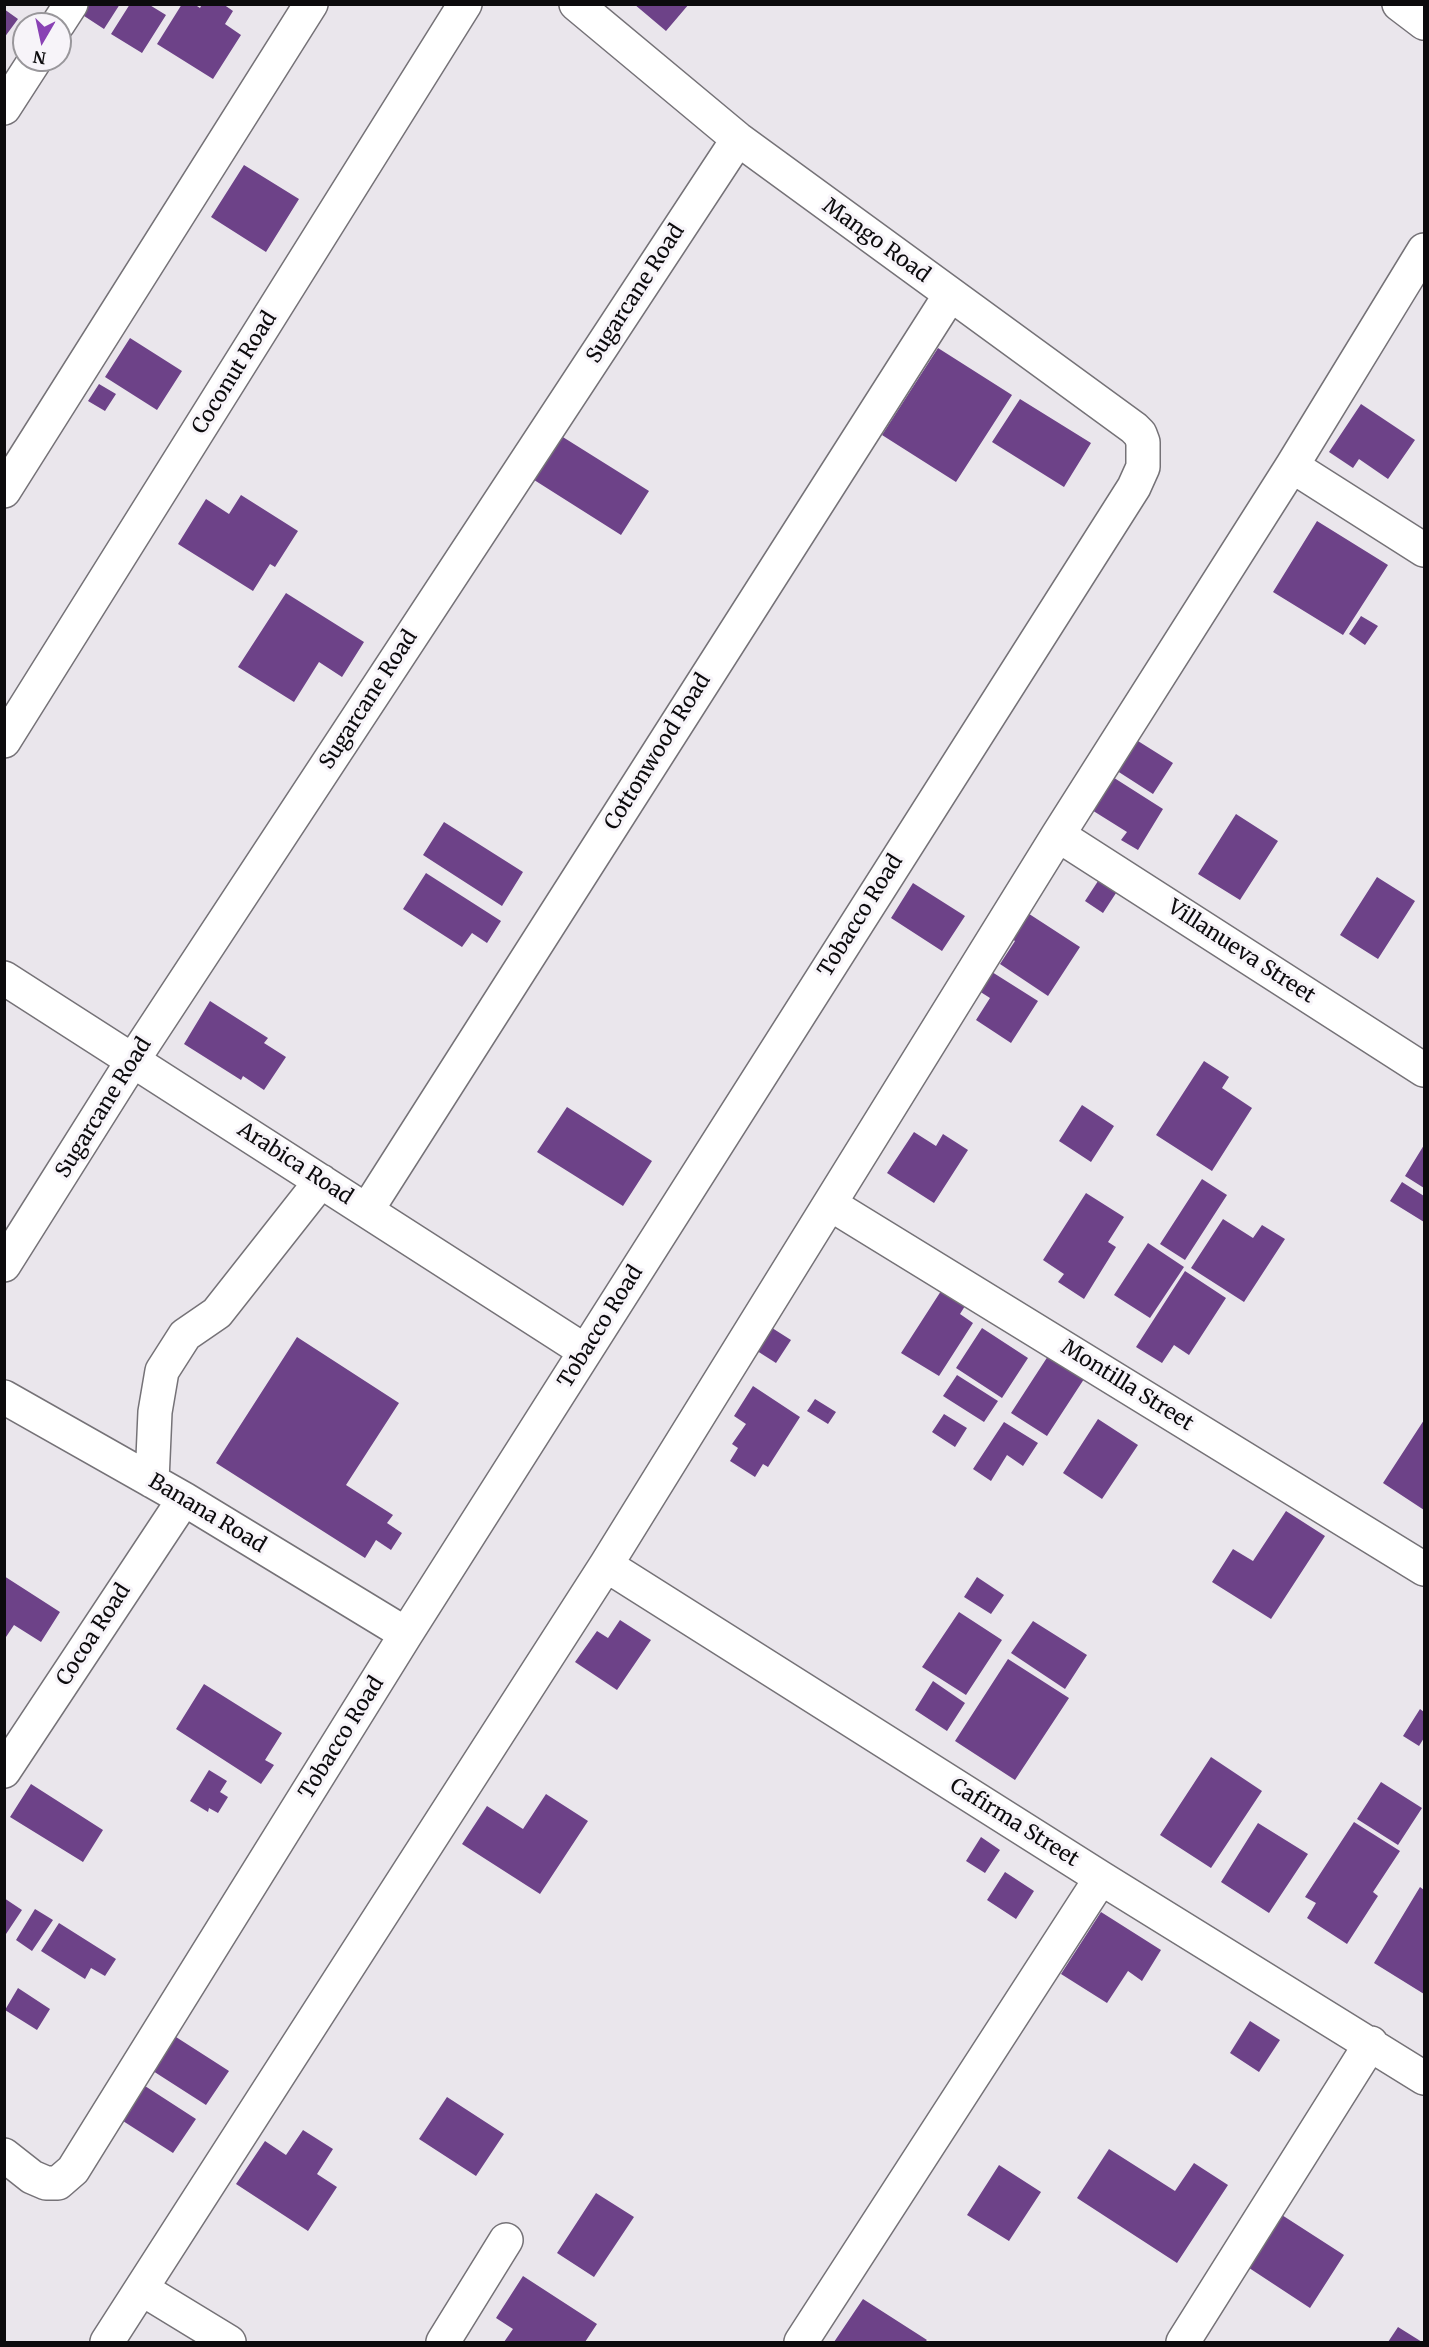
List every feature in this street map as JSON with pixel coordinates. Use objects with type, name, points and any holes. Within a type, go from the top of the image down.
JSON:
[{"type":"street","points":[[4,491],[311,4]]},
{"type":"street","name":"Coconut Road","points":[[4,741],[465,4]]},
{"type":"street","name":"Mango Road","points":[[576,4],[738,139],[1140,434],[1144,455],[1143,467],[1134,487]]},
{"type":"street","points":[[1399,4],[1425,23]]},
{"type":"street","points":[[4,108],[27,72]]},
{"type":"street","name":"Sugarcane Road","points":[[4,1265],[133,1060],[738,139]]},
{"type":"street","points":[[107,2343],[606,1565],[1058,835],[1293,466],[1425,249]]},
{"type":"street","name":"Cottonwood Road","points":[[367,1210],[950,295]]},
{"type":"street","points":[[1293,466],[1425,550]]},
{"type":"street","name":"Tobacco Road","points":[[4,2155],[32,2177],[46,2182],[58,2182],[73,2170],[406,1634],[1134,487]]},
{"type":"street","name":"Villanueva Street","points":[[1058,835],[1425,1070]]},
{"type":"street","name":"Arabica Road","points":[[4,978],[585,1351]]},
{"type":"street","points":[[152,1481],[155,1412],[162,1371],[185,1335],[217,1313],[321,1181]]},
{"type":"street","name":"Montilla Street","points":[[830,1204],[1425,1569]]},
{"type":"street","name":"Banana Road","points":[[4,1397],[184,1499],[406,1634]]},
{"type":"street","name":"Cocoa Road","points":[[4,1771],[184,1499]]},
{"type":"street","name":"Cafirma Street","points":[[606,1565],[1101,1878],[1425,2078]]},
{"type":"street","points":[[801,2343],[1101,1878]]},
{"type":"street","points":[[1183,2343],[1371,2043]]},
{"type":"street","points":[[443,2343],[506,2240]]},
{"type":"street","points":[[142,2289],[229,2343]]},
{"type":"building","points":[[83,4],[120,4],[104,29],[78,12]]},
{"type":"building","points":[[130,4],[148,4],[166,15],[142,53],[111,34]]},
{"type":"building","points":[[182,4],[194,4],[200,8],[202,4],[223,4],[233,11],[225,24],[241,35],[213,79],[157,44]]},
{"type":"building","points":[[634,4],[689,4],[666,31]]},
{"type":"building","points":[[4,9],[12,15],[12,27],[4,38]]},
{"type":"building","points":[[244,165],[299,199],[266,252],[211,217]]},
{"type":"building","points":[[130,338],[182,371],[157,410],[105,377]]},
{"type":"building","points":[[938,348],[1012,395],[956,482],[882,435]]},
{"type":"building","points":[[99,384],[116,394],[105,411],[88,401]]},
{"type":"building","points":[[1020,399],[1091,443],[1064,487],[992,442]]},
{"type":"building","points":[[1361,404],[1415,440],[1388,479],[1359,459],[1353,468],[1329,452]]},
{"type":"building","points":[[558,434],[649,491],[621,535],[531,478]]},
{"type":"building","points":[[241,495],[298,531],[275,567],[270,564],[253,591],[178,544],[206,499],[229,514]]},
{"type":"building","points":[[1317,521],[1388,565],[1343,635],[1273,592]]},
{"type":"building","points":[[286,593],[364,642],[342,677],[319,662],[294,702],[238,667]]},
{"type":"building","points":[[1361,616],[1378,626],[1365,645],[1349,634]]},
{"type":"building","points":[[1130,736],[1173,763],[1153,794],[1111,767]]},
{"type":"building","points":[[1108,774],[1163,809],[1138,850],[1121,840],[1127,832],[1087,807]]},
{"type":"building","points":[[1236,814],[1278,841],[1240,900],[1198,874]]},
{"type":"building","points":[[444,822],[523,872],[502,906],[423,855]]},
{"type":"building","points":[[426,873],[501,921],[487,943],[472,933],[462,947],[403,909]]},
{"type":"building","points":[[1377,877],[1415,901],[1378,959],[1340,935]]},
{"type":"building","points":[[1100,878],[1118,890],[1103,913],[1085,901]]},
{"type":"building","points":[[913,883],[965,916],[942,951],[891,918]]},
{"type":"building","points":[[1020,908],[1080,947],[1048,996],[1000,964],[1015,941],[1003,933]]},
{"type":"building","points":[[992,972],[1038,1001],[1011,1043],[976,1020],[990,998],[979,991]]},
{"type":"building","points":[[210,1001],[268,1038],[264,1043],[286,1057],[264,1090],[243,1076],[241,1080],[184,1044]]},
{"type":"building","points":[[1204,1061],[1229,1077],[1222,1088],[1252,1108],[1212,1171],[1156,1135]]},
{"type":"building","points":[[1082,1105],[1114,1126],[1091,1162],[1059,1141]]},
{"type":"building","points":[[567,1107],[652,1161],[623,1206],[537,1152]]},
{"type":"building","points":[[914,1132],[936,1146],[943,1134],[968,1150],[934,1203],[887,1173]]},
{"type":"building","points":[[1424,1145],[1424,1188],[1405,1176]]},
{"type":"building","points":[[1202,1179],[1227,1195],[1185,1260],[1160,1244]]},
{"type":"building","points":[[1402,1182],[1424,1196],[1424,1222],[1390,1201]]},
{"type":"building","points":[[1086,1193],[1124,1217],[1108,1242],[1116,1247],[1084,1299],[1058,1282],[1064,1274],[1043,1260]]},
{"type":"building","points":[[1223,1219],[1253,1238],[1262,1225],[1285,1239],[1244,1302],[1191,1268]]},
{"type":"building","points":[[1148,1243],[1184,1267],[1150,1318],[1114,1295]]},
{"type":"building","points":[[1185,1271],[1226,1298],[1189,1355],[1174,1345],[1162,1363],[1136,1347]]},
{"type":"building","points":[[941,1291],[965,1306],[960,1314],[973,1323],[939,1376],[901,1353]]},
{"type":"building","points":[[769,1326],[791,1340],[776,1363],[754,1349]]},
{"type":"building","points":[[982,1328],[1028,1358],[1002,1398],[956,1368]]},
{"type":"building","points":[[297,1337],[399,1403],[346,1485],[393,1515],[387,1523],[402,1533],[391,1550],[376,1540],[365,1558],[216,1463]]},
{"type":"building","points":[[1050,1353],[1086,1376],[1047,1436],[1011,1413]]},
{"type":"building","points":[[957,1375],[998,1401],[984,1422],[943,1396]]},
{"type":"building","points":[[753,1386],[800,1417],[768,1467],[763,1464],[755,1477],[730,1461],[738,1448],[732,1444],[746,1424],[734,1416]]},
{"type":"building","points":[[815,1399],[836,1412],[828,1424],[807,1411]]},
{"type":"building","points":[[944,1414],[967,1428],[955,1447],[932,1432]]},
{"type":"building","points":[[1098,1419],[1138,1445],[1102,1499],[1063,1473]]},
{"type":"building","points":[[1424,1420],[1424,1510],[1383,1483]]},
{"type":"building","points":[[1004,1422],[1038,1443],[1023,1466],[1007,1455],[991,1481],[973,1469]]},
{"type":"building","points":[[1286,1511],[1325,1536],[1271,1619],[1212,1582],[1233,1549],[1253,1561]]},
{"type":"building","points":[[4,1576],[60,1612],[41,1642],[14,1625],[4,1640]]},
{"type":"building","points":[[977,1577],[1004,1595],[991,1614],[964,1597]]},
{"type":"building","points":[[959,1612],[1002,1640],[966,1695],[922,1667]]},
{"type":"building","points":[[620,1620],[651,1640],[617,1690],[575,1662],[597,1631],[608,1638]]},
{"type":"building","points":[[1033,1621],[1087,1655],[1065,1689],[1011,1653]]},
{"type":"building","points":[[1008,1659],[1069,1698],[1015,1780],[955,1741]]},
{"type":"building","points":[[933,1681],[965,1703],[947,1731],[915,1710]]},
{"type":"building","points":[[204,1684],[282,1733],[265,1760],[274,1765],[261,1784],[176,1729]]},
{"type":"building","points":[[1420,1709],[1424,1712],[1424,1738],[1419,1746],[1403,1736]]},
{"type":"building","points":[[1211,1757],[1262,1791],[1211,1868],[1160,1835]]},
{"type":"building","points":[[209,1770],[227,1781],[220,1792],[228,1797],[218,1813],[209,1808],[208,1812],[190,1801]]},
{"type":"building","points":[[1381,1782],[1422,1808],[1398,1845],[1357,1819]]},
{"type":"building","points":[[31,1784],[103,1830],[83,1862],[10,1817]]},
{"type":"building","points":[[546,1794],[588,1821],[540,1894],[462,1844],[487,1806],[523,1829]]},
{"type":"building","points":[[1354,1822],[1400,1851],[1373,1892],[1378,1896],[1347,1944],[1307,1918],[1316,1903],[1305,1897]]},
{"type":"building","points":[[1258,1823],[1308,1854],[1269,1913],[1221,1882]]},
{"type":"building","points":[[981,1837],[1000,1850],[985,1873],[966,1861]]},
{"type":"building","points":[[1005,1872],[1034,1891],[1016,1919],[987,1900]]},
{"type":"building","points":[[1420,1887],[1424,1890],[1424,1994],[1374,1963]]},
{"type":"building","points":[[4,1898],[22,1910],[4,1937]]},
{"type":"building","points":[[35,1909],[53,1920],[32,1951],[16,1940]]},
{"type":"building","points":[[1101,1912],[1161,1950],[1142,1981],[1128,1971],[1107,2003],[1061,1974]]},
{"type":"building","points":[[59,1923],[116,1959],[105,1976],[91,1968],[85,1979],[41,1951]]},
{"type":"building","points":[[18,1988],[50,2009],[37,2030],[5,2010]]},
{"type":"building","points":[[1250,2021],[1280,2040],[1259,2072],[1230,2053]]},
{"type":"building","points":[[176,2037],[229,2071],[206,2105],[153,2071]]},
{"type":"building","points":[[145,2086],[196,2119],[173,2153],[123,2121]]},
{"type":"building","points":[[447,2097],[504,2134],[476,2176],[419,2139]]},
{"type":"building","points":[[303,2130],[333,2149],[317,2174],[337,2187],[308,2231],[236,2184],[265,2141],[286,2155]]},
{"type":"building","points":[[1109,2149],[1175,2191],[1194,2163],[1228,2185],[1177,2263],[1077,2198]]},
{"type":"building","points":[[999,2165],[1041,2192],[1009,2241],[967,2215]]},
{"type":"building","points":[[596,2193],[634,2217],[594,2277],[557,2253]]},
{"type":"building","points":[[1271,2208],[1344,2255],[1310,2308],[1237,2260]]},
{"type":"building","points":[[523,2276],[597,2324],[585,2342],[504,2342],[513,2329],[496,2318]]},
{"type":"building","points":[[863,2299],[927,2340],[925,2342],[834,2342]]},
{"type":"building","points":[[1398,2327],[1422,2342],[1388,2342]]}]
